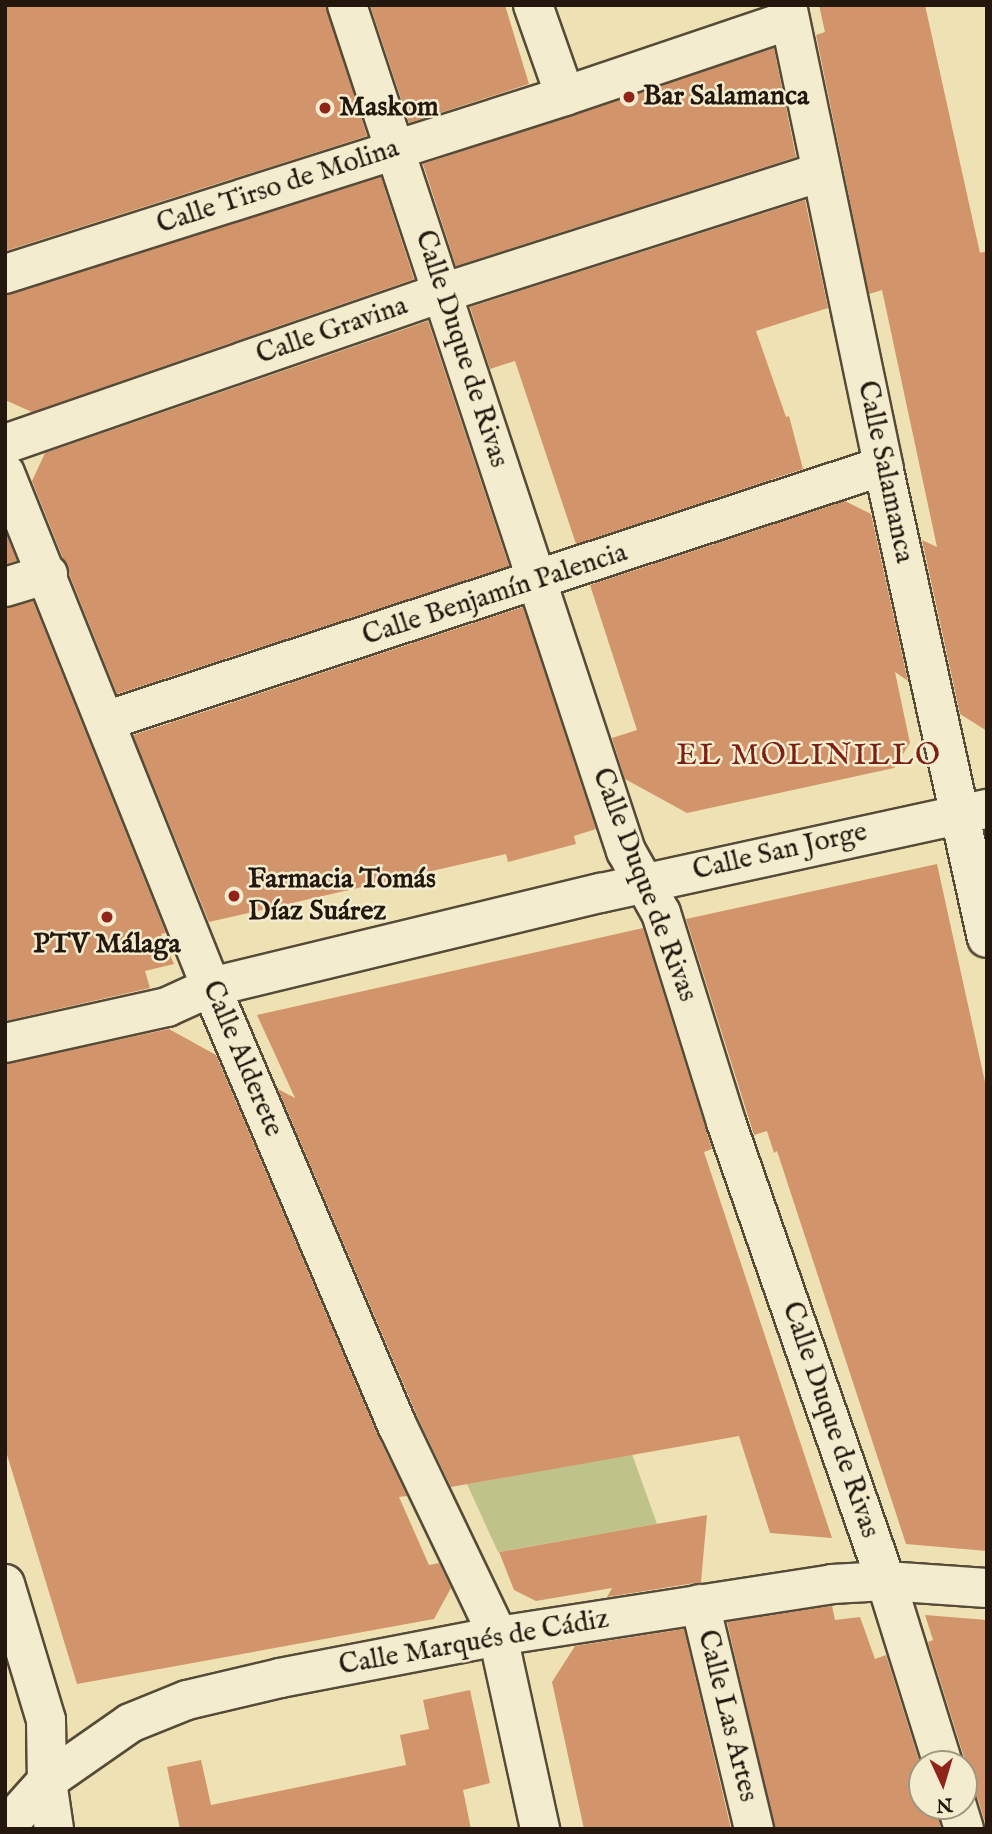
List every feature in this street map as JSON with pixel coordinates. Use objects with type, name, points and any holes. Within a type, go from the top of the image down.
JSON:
[{"type":"street","name":"Calle Duque de Rivas","points":[[347,5],[539,581],[626,852],[661,914],[726,1122],[886,1581],[939,1750]]},
{"type":"street","points":[[533,5],[565,96]]},
{"type":"street","name":"Calle Tirso de Molina","points":[[5,274],[565,96],[788,13]]},
{"type":"street","name":"Calle Salamanca","points":[[788,13],[883,466],[974,812],[987,938]]},
{"type":"street","name":"Calle Gravina","points":[[5,444],[442,293],[821,172]]},
{"type":"street","name":"Calle Benjamín Palencia","points":[[105,721],[539,581],[883,466]]},
{"type":"street","name":"Calle Alderete","points":[[5,473],[48,574],[211,987],[398,1427],[498,1636],[540,1829]]},
{"type":"street","points":[[5,587],[48,574]]},
{"type":"street","name":"Calle San Jorge","points":[[5,1043],[167,1007],[211,987],[644,883],[974,812]]},
{"type":"street","name":"Calle Marqués de Cádiz","points":[[5,1828],[47,1780],[130,1723],[187,1700],[280,1678],[498,1636],[832,1584],[886,1581],[987,1588]]},
{"type":"street","points":[[5,1584],[46,1720],[47,1780],[54,1829]]},
{"type":"street","name":"Calle Las Artes","points":[[700,1604],[754,1829]]},
{"type":"green space","points":[[632,1454],[657,1524],[498,1552],[467,1484]]},
{"type":"building","points":[[5,5],[326,5],[367,136],[5,251]]},
{"type":"building","points":[[370,5],[505,5],[529,84],[409,123]]},
{"type":"building","points":[[819,5],[925,5],[980,253],[987,251],[987,731],[960,714],[922,540],[937,547],[882,290],[869,294],[816,35],[825,32]]},
{"type":"building","points":[[774,48],[796,157],[456,266],[423,164]]},
{"type":"building","points":[[381,177],[414,279],[32,412],[5,400],[5,295]]},
{"type":"building","points":[[805,200],[828,308],[756,331],[786,417],[789,416],[803,469],[576,544],[515,361],[490,369],[470,307]]},
{"type":"building","points":[[428,321],[509,566],[117,694],[32,481],[45,453]]},
{"type":"building","points":[[845,501],[871,514],[908,681],[895,672],[910,743],[894,768],[687,813],[625,779],[612,738],[637,730],[590,585]]},
{"type":"building","points":[[7,536],[17,561],[5,564],[5,538]]},
{"type":"building","points":[[33,601],[166,933],[161,934],[174,964],[145,971],[150,988],[5,1021],[5,608]]},
{"type":"building","points":[[523,607],[596,829],[574,836],[576,844],[508,862],[506,854],[209,922],[133,735]]},
{"type":"building","points":[[937,864],[987,1091],[987,1551],[906,1544],[777,1151],[774,1153],[767,1131],[754,1135],[686,919]]},
{"type":"building","points":[[643,928],[712,1149],[704,1152],[832,1538],[770,1533],[739,1436],[451,1487],[418,1418],[278,1089],[295,1098],[257,1015]]},
{"type":"building","points":[[169,1029],[216,1055],[378,1436],[407,1496],[399,1497],[429,1565],[439,1563],[451,1588],[434,1619],[77,1684],[5,1448],[5,1064]]},
{"type":"building","points":[[707,1515],[701,1582],[607,1597],[612,1588],[536,1601],[514,1590],[499,1552]]},
{"type":"building","points":[[832,1606],[835,1620],[860,1617],[875,1659],[886,1655],[916,1750],[908,1750],[908,1820],[939,1820],[941,1829],[775,1829],[727,1622]]},
{"type":"building","points":[[925,1615],[987,1620],[987,1829],[978,1799],[978,1750],[962,1750],[928,1642],[933,1640]]},
{"type":"building","points":[[684,1629],[731,1829],[584,1829],[552,1682],[575,1646]]},
{"type":"building","points":[[470,1690],[490,1783],[463,1790],[471,1829],[180,1829],[167,1767],[201,1760],[211,1805],[406,1765],[400,1735],[429,1729],[423,1700]]},
{"type":"place","name":"Bar Salamanca","points":[[629,97]]},
{"type":"place","name":"Maskom","points":[[325,108]]},
{"type":"place","name":"Farmacia Tomás Díaz Suárez","points":[[234,896]]},
{"type":"place","name":"PTV Málaga","points":[[107,917]]},
{"type":"district","name":"EL MOLINILLO","points":[[809,756]]}]
